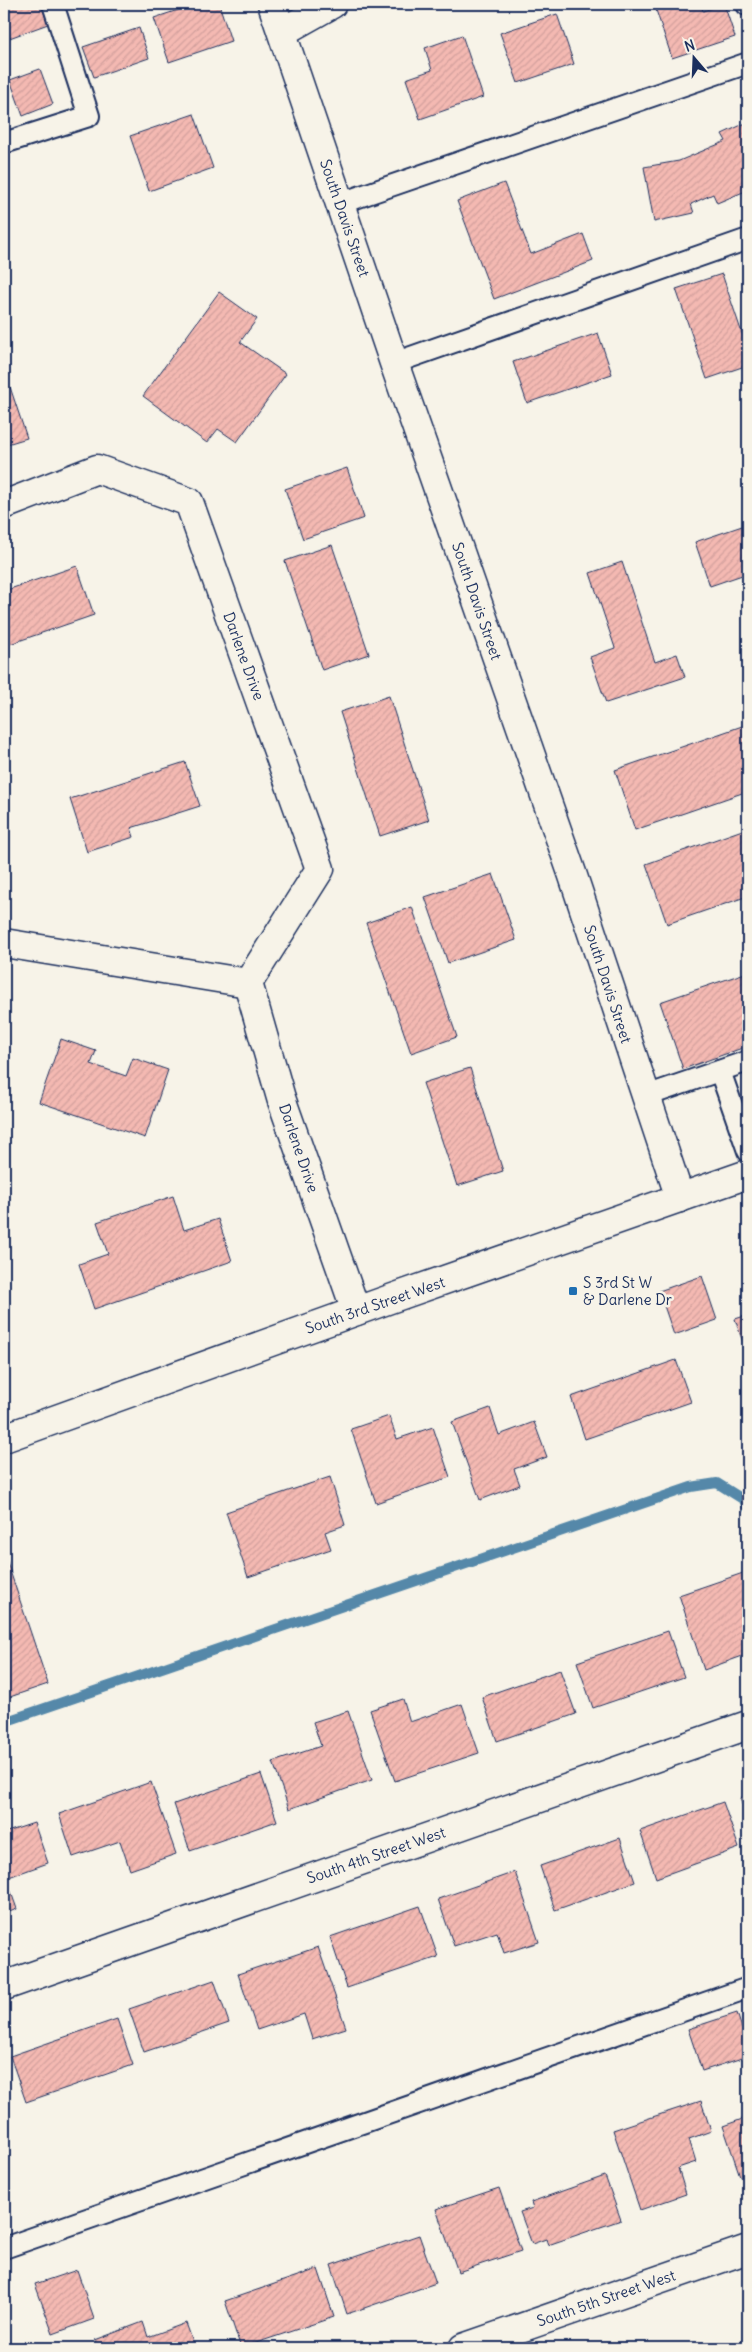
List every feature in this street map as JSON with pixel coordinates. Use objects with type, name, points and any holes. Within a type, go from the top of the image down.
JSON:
[{"type":"street","name":"South Davis Street","points":[[272,4],[394,363],[565,855],[680,1198]]},
{"type":"street","points":[[282,32],[332,4]]},
{"type":"street","name":"Darlene Drive","points":[[4,505],[97,469],[189,502],[320,869],[248,983],[281,1098],[356,1311]]},
{"type":"street","points":[[4,943],[248,983]]},
{"type":"street","name":"South 3rd Street West","points":[[4,1438],[356,1311],[748,1174]]},
{"type":"street","name":"South 4th Street West","points":[[4,1986],[748,1725]]},
{"type":"street","name":"South 5th Street West","points":[[464,2348],[748,2249]]},
{"type":"lane","points":[[4,143],[89,116],[53,4]]},
{"type":"lane","points":[[341,203],[748,63]]},
{"type":"lane","points":[[394,363],[748,239]]},
{"type":"lane","points":[[646,1096],[748,1061]]},
{"type":"lane","points":[[720,1070],[748,1151]]},
{"type":"lane","points":[[4,2248],[748,1988]]},
{"type":"building","points":[[4,4],[41,4],[48,24],[4,40]]},
{"type":"building","points":[[196,4],[219,4],[231,41],[169,62],[154,18]]},
{"type":"building","points":[[654,4],[701,4],[703,11],[724,4],[735,37],[672,58]]},
{"type":"building","points":[[557,14],[574,64],[518,83],[500,33]]},
{"type":"building","points":[[139,28],[149,58],[94,77],[83,47]]},
{"type":"building","points":[[462,35],[483,97],[420,119],[406,79],[432,70],[425,48]]},
{"type":"building","points":[[40,69],[53,104],[23,116],[10,80]]},
{"type":"building","points":[[194,114],[213,168],[149,191],[130,136]]},
{"type":"building","points":[[748,122],[748,190],[717,203],[713,194],[691,204],[694,213],[654,222],[644,167],[679,161],[726,141],[722,134]]},
{"type":"building","points":[[504,183],[531,254],[583,234],[593,261],[494,299],[457,201]]},
{"type":"building","points":[[722,274],[748,351],[748,365],[707,379],[676,289]]},
{"type":"building","points":[[219,292],[257,319],[240,342],[286,374],[237,442],[218,429],[207,443],[143,396]]},
{"type":"building","points":[[598,333],[612,374],[527,403],[513,362]]},
{"type":"building","points":[[4,369],[27,438],[4,445]]},
{"type":"building","points":[[347,468],[364,518],[303,539],[285,489]]},
{"type":"building","points":[[748,524],[748,573],[710,586],[695,542]]},
{"type":"building","points":[[332,545],[369,654],[322,670],[285,561]]},
{"type":"building","points":[[622,562],[655,662],[677,654],[685,677],[606,703],[590,657],[615,648],[590,573]]},
{"type":"building","points":[[77,566],[94,615],[4,646],[4,591]]},
{"type":"building","points":[[389,696],[429,820],[380,836],[340,712]]},
{"type":"building","points":[[748,724],[748,791],[635,830],[615,770]]},
{"type":"building","points":[[185,762],[200,806],[131,828],[134,837],[87,852],[70,799]]},
{"type":"building","points":[[748,828],[748,896],[667,924],[646,864]]},
{"type":"building","points":[[493,874],[516,940],[448,963],[425,897]]},
{"type":"building","points":[[412,907],[457,1037],[411,1053],[366,923]]},
{"type":"building","points":[[748,972],[748,1046],[683,1069],[660,1002]]},
{"type":"building","points":[[61,1039],[96,1051],[91,1064],[126,1076],[133,1058],[168,1070],[145,1138],[39,1102]]},
{"type":"building","points":[[470,1068],[503,1171],[457,1186],[423,1083]]},
{"type":"building","points":[[173,1196],[184,1230],[218,1219],[232,1261],[94,1309],[79,1264],[108,1254],[97,1222]]},
{"type":"building","points":[[702,1276],[717,1320],[674,1335],[659,1291]]},
{"type":"building","points":[[748,1315],[748,1357],[735,1319]]},
{"type":"building","points":[[676,1360],[691,1402],[585,1439],[571,1397]]},
{"type":"building","points":[[490,1408],[499,1435],[534,1422],[547,1457],[514,1469],[520,1485],[480,1500],[452,1422]]},
{"type":"building","points":[[389,1416],[397,1439],[433,1427],[450,1477],[376,1503],[351,1429]]},
{"type":"building","points":[[330,1477],[345,1525],[325,1532],[331,1549],[248,1577],[226,1512]]},
{"type":"building","points":[[4,1553],[48,1684],[4,1699]]},
{"type":"building","points":[[746,1572],[748,1579],[748,1654],[704,1670],[679,1595]]},
{"type":"building","points":[[668,1631],[684,1677],[593,1708],[577,1662]]},
{"type":"building","points":[[560,1670],[576,1714],[497,1741],[482,1697]]},
{"type":"building","points":[[403,1699],[410,1722],[462,1704],[479,1753],[395,1781],[370,1710]]},
{"type":"building","points":[[348,1711],[372,1780],[289,1809],[273,1762],[321,1746],[313,1722]]},
{"type":"building","points":[[261,1774],[277,1821],[190,1851],[174,1804]]},
{"type":"building","points":[[151,1782],[176,1854],[130,1870],[120,1841],[73,1857],[59,1814]]},
{"type":"building","points":[[748,1795],[748,1822],[740,1798]]},
{"type":"building","points":[[723,1802],[739,1848],[656,1878],[640,1831]]},
{"type":"building","points":[[34,1823],[48,1863],[6,1878],[17,1909],[4,1914],[4,1833]]},
{"type":"building","points":[[620,1838],[635,1882],[555,1910],[540,1866]]},
{"type":"building","points":[[515,1872],[539,1942],[504,1953],[497,1932],[454,1946],[438,1899]]},
{"type":"building","points":[[420,1906],[438,1957],[347,1988],[330,1937]]},
{"type":"building","points":[[318,1947],[346,2028],[312,2039],[304,2014],[257,2030],[238,1974]]},
{"type":"building","points":[[214,1980],[229,2023],[144,2052],[129,2009]]},
{"type":"building","points":[[737,2013],[748,2047],[748,2056],[702,2071],[688,2029]]},
{"type":"building","points":[[117,2019],[133,2065],[26,2102],[10,2056]]},
{"type":"building","points":[[701,2101],[711,2131],[689,2139],[696,2162],[678,2168],[686,2194],[640,2210],[613,2130]]},
{"type":"building","points":[[748,2117],[748,2173],[740,2176],[723,2126]]},
{"type":"building","points":[[605,2176],[621,2220],[548,2245],[546,2239],[532,2244],[520,2212],[533,2208],[531,2202]]},
{"type":"building","points":[[499,2188],[521,2251],[458,2272],[436,2209]]},
{"type":"building","points":[[419,2235],[436,2283],[347,2314],[331,2265]]},
{"type":"building","points":[[318,2269],[334,2317],[241,2348],[225,2301]]},
{"type":"building","points":[[77,2270],[94,2319],[53,2334],[35,2284]]},
{"type":"building","points":[[143,2322],[148,2337],[186,2323],[195,2348],[98,2348],[95,2340]]},
{"type":"waterway","points":[[4,1722],[691,1487],[717,1483],[744,1500],[748,1509]]},
{"type":"place","name":"S 3rd St W & Darlene Dr","points":[[573,1291]]}]
